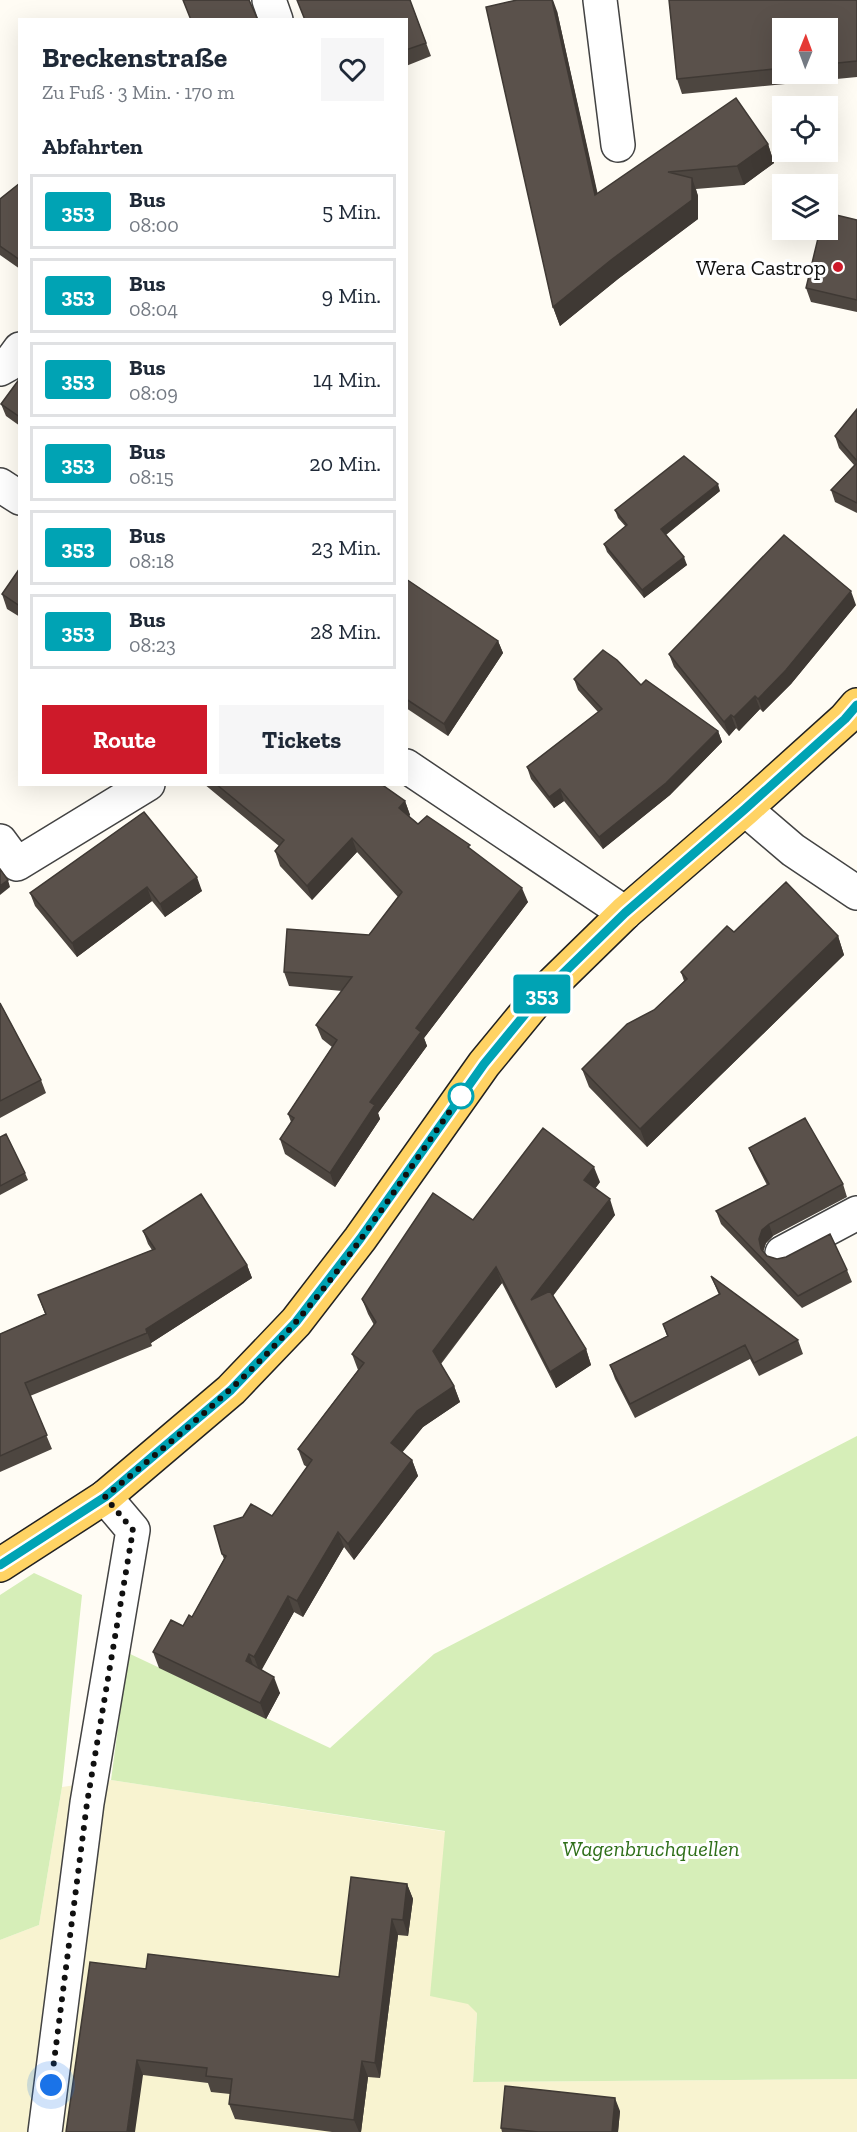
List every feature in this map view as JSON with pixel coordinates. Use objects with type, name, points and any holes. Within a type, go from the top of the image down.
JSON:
[{"type":"main road","points":[[0,1565],[105,1497],[231,1390],[296,1322],[360,1239],[484,1064],[540,996],[625,913],[745,809],[845,719],[857,705]]},
{"type":"street","points":[[269,0],[275,18]]},
{"type":"street","points":[[600,0],[618,145]]},
{"type":"street","points":[[0,369],[9,364],[18,352]]},
{"type":"street","points":[[0,485],[18,497]]},
{"type":"street","points":[[408,767],[625,913]]},
{"type":"street","points":[[0,841],[17,864],[145,786]]},
{"type":"street","points":[[745,809],[793,850],[857,893]]},
{"type":"street","points":[[782,1253],[857,1213]]},
{"type":"street","points":[[45,2132],[87,1803],[133,1530],[105,1497]]},
{"type":"shaded area","points":[[111,1780],[487,1838],[473,2082],[857,2079],[857,2132],[0,2132],[0,1940],[39,1925],[62,1787]]},
{"type":"green space","name":"Wagenbruchquellen","points":[[857,1436],[857,2079],[473,2082],[477,2013],[468,2004],[430,1996],[445,1831],[111,1780],[128,1653],[330,1748],[434,1654]]},
{"type":"green space","points":[[34,1573],[82,1595],[62,1787],[39,1925],[0,1940],[0,1595]]},
{"type":"building","points":[[183,0],[249,0],[257,18],[190,18]]},
{"type":"building","points":[[297,0],[410,0],[426,43],[408,49],[408,18],[304,18]]},
{"type":"building","points":[[517,0],[552,0],[595,195],[736,98],[768,144],[737,166],[668,172],[692,178],[692,200],[611,260],[553,307],[486,7]]},
{"type":"building","points":[[669,0],[857,0],[857,61],[838,63],[838,18],[772,18],[772,69],[677,79]]},
{"type":"building","points":[[18,185],[18,259],[0,246],[0,199]]},
{"type":"building","name":"Wera Castrop","points":[[838,215],[857,220],[857,300],[806,288],[818,240],[838,240]]},
{"type":"building","points":[[18,381],[18,416],[1,404]]},
{"type":"building","points":[[857,409],[857,461],[835,436]]},
{"type":"building","points":[[684,456],[718,484],[661,529],[684,557],[642,590],[604,544],[627,525],[615,510]]},
{"type":"building","points":[[857,463],[857,503],[831,490]]},
{"type":"building","points":[[784,535],[851,591],[786,670],[758,699],[755,696],[734,717],[731,715],[724,722],[669,654]]},
{"type":"building","points":[[18,571],[18,605],[2,594]]},
{"type":"building","points":[[408,580],[498,641],[444,724],[408,700]]},
{"type":"building","points":[[603,650],[617,660],[641,685],[646,680],[718,731],[666,783],[599,837],[560,789],[549,797],[527,767],[602,709],[574,679]]},
{"type":"building","points":[[218,786],[384,786],[405,801],[399,808],[418,824],[427,816],[470,845],[468,847],[522,888],[416,1028],[421,1032],[370,1102],[375,1105],[330,1173],[280,1139],[294,1118],[288,1114],[337,1040],[316,1025],[352,977],[284,972],[287,929],[369,935],[402,892],[352,838],[307,886],[275,851],[284,840]]},
{"type":"building","points":[[144,812],[197,877],[160,904],[147,887],[72,943],[30,893]]},
{"type":"building","points":[[0,869],[8,880],[0,886]]},
{"type":"building","points":[[786,882],[838,936],[640,1129],[582,1069],[627,1024],[654,1010],[687,979],[681,972],[727,926],[734,932]]},
{"type":"building","points":[[0,1003],[41,1080],[0,1101]]},
{"type":"building","points":[[805,1118],[843,1184],[769,1224],[762,1230],[759,1239],[761,1249],[767,1256],[777,1259],[786,1257],[830,1234],[847,1270],[798,1296],[716,1211],[769,1184],[749,1148]]},
{"type":"building","points":[[543,1128],[594,1167],[584,1180],[610,1199],[531,1300],[550,1291],[586,1349],[550,1372],[496,1267],[433,1351],[454,1386],[417,1411],[391,1443],[412,1460],[348,1544],[338,1532],[297,1601],[288,1596],[254,1657],[249,1654],[246,1661],[274,1677],[260,1703],[153,1652],[171,1620],[183,1626],[189,1615],[192,1617],[226,1556],[222,1554],[214,1526],[243,1517],[251,1504],[272,1516],[312,1460],[298,1449],[364,1363],[352,1354],[376,1322],[362,1299],[433,1193],[473,1220]]},
{"type":"building","points":[[6,1134],[25,1173],[0,1186],[0,1137]]},
{"type":"building","points":[[201,1194],[247,1265],[146,1329],[147,1333],[25,1383],[47,1435],[0,1456],[0,1334],[46,1314],[38,1295],[155,1249],[143,1231]]},
{"type":"building","points":[[711,1276],[798,1340],[754,1363],[745,1345],[630,1404],[610,1365],[668,1336],[663,1324],[720,1294]]},
{"type":"building","points":[[351,1877],[407,1884],[403,1920],[392,1919],[375,2063],[362,2061],[354,2120],[229,2104],[232,2079],[206,2076],[207,2068],[137,2060],[127,2132],[66,2132],[90,1962],[146,1969],[148,1954],[339,1977]]},
{"type":"building","points":[[505,2086],[615,2098],[612,2132],[538,2132],[501,2128]]},
{"type":"bus line","name":"353","points":[[0,1565],[105,1497],[231,1390],[296,1322],[360,1239],[484,1064],[540,996],[625,913],[745,809],[845,719],[857,705]]},
{"type":"place","name":"Wera Castrop","points":[[838,267]]},
{"type":"route","points":[[51,2085],[87,1803],[133,1530],[105,1497],[231,1390],[296,1322],[360,1239],[465,1090],[461,1096]]}]
